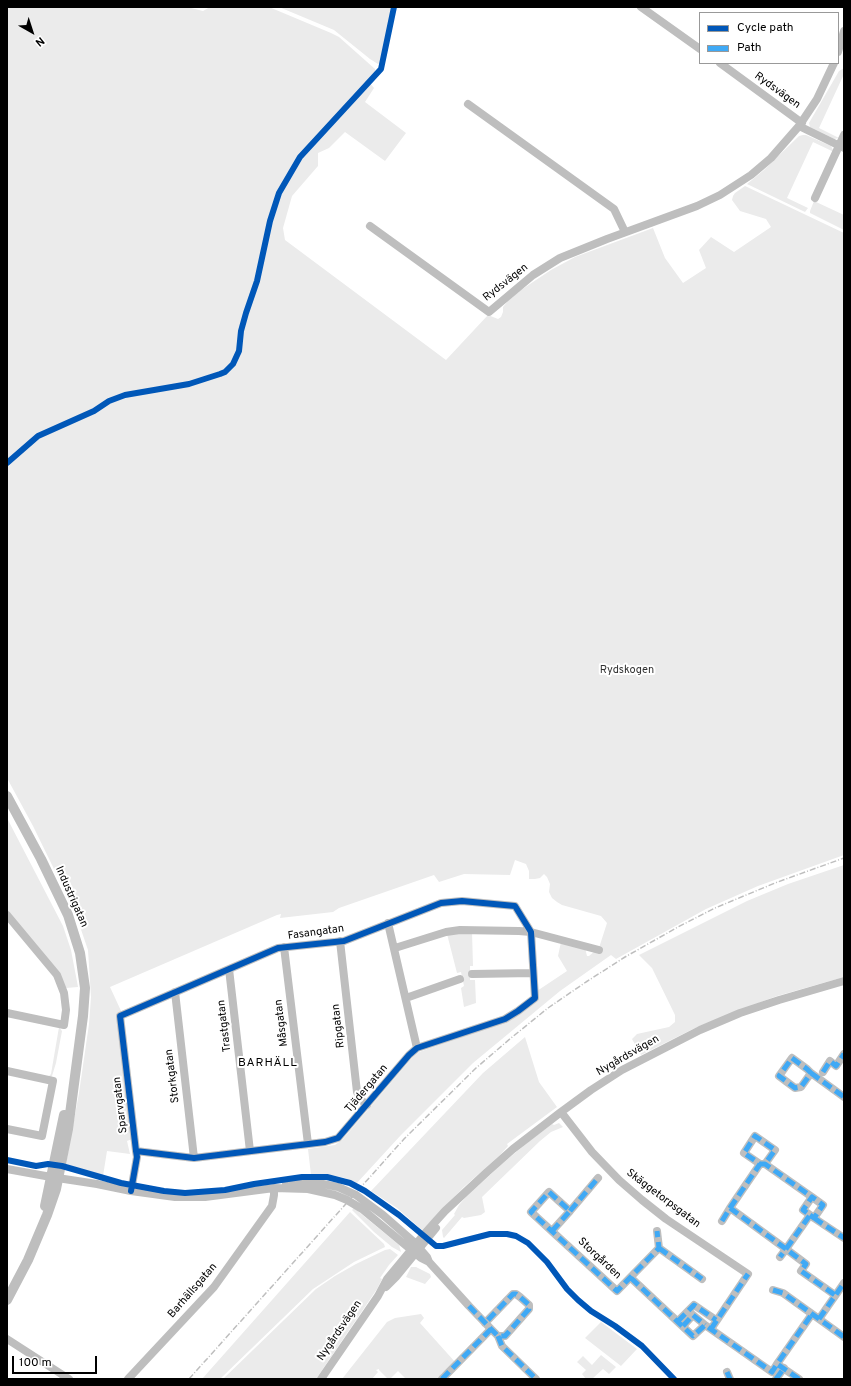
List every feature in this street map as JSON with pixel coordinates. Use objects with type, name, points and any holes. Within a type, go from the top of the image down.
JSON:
[{"type":"main road","name":"Industrigatan","points":[[7,796],[57,891],[72,927],[80,953],[85,988],[83,1016],[76,1063],[60,1133],[53,1201],[26,1265],[7,1300]]},
{"type":"street","points":[[640,7],[699,48]]},
{"type":"street","points":[[839,49],[844,33]]},
{"type":"street","name":"Rydsvägen","points":[[721,64],[800,124]]},
{"type":"street","name":"Rydsvägen","points":[[370,226],[489,312],[519,286],[547,266],[573,252],[697,206],[726,191],[751,174],[784,145],[800,124],[823,88],[834,64]]},
{"type":"street","points":[[468,104],[614,209],[626,232]]},
{"type":"street","points":[[800,124],[841,147]]},
{"type":"street","points":[[814,198],[841,147],[844,135]]},
{"type":"street","name":"Fasangatan","points":[[120,1016],[278,948],[340,941],[441,902],[462,901],[515,906],[531,932]]},
{"type":"street","points":[[7,914],[57,975],[65,998],[66,1010],[64,1025],[7,1013]]},
{"type":"street","points":[[388,923],[417,1048]]},
{"type":"street","points":[[395,948],[446,932],[460,930],[531,932],[599,950]]},
{"type":"street","name":"Tjädergatan","points":[[136,1151],[194,1158],[330,1141],[338,1138],[409,1055],[417,1048],[505,1019],[535,998],[531,932]]},
{"type":"street","name":"Ripgatan","points":[[340,941],[357,1092],[360,1099],[367,1105]]},
{"type":"street","name":"Måsgatan","points":[[284,947],[308,1144]]},
{"type":"street","name":"Trastgatan","points":[[229,969],[250,1151]]},
{"type":"street","points":[[472,974],[533,973]]},
{"type":"street","points":[[406,998],[460,979]]},
{"type":"street","name":"Nygårdsvägen","points":[[321,1379],[378,1296],[396,1277],[415,1248],[448,1214],[453,1204],[508,1154],[560,1112],[622,1070],[700,1030],[740,1013],[844,981]]},
{"type":"street","name":"Storkgatan","points":[[174,992],[194,1158]]},
{"type":"street","name":"Sparvgatan","points":[[120,1016],[137,1157],[131,1191]]},
{"type":"street","points":[[822,1072],[830,1061],[836,1066],[844,1054]]},
{"type":"street","points":[[7,1071],[53,1081],[42,1136],[7,1129]]},
{"type":"street","points":[[810,1073],[844,1097]]},
{"type":"street","name":"Skäggetorpsgatan","points":[[560,1112],[592,1152],[619,1180],[642,1200],[666,1219],[748,1274],[716,1320]]},
{"type":"street","points":[[722,1221],[762,1164],[823,1205],[812,1216],[780,1257]]},
{"type":"street","points":[[7,1169],[131,1191],[175,1197],[194,1198],[274,1188],[308,1189],[340,1197],[362,1209],[427,1257],[429,1262],[498,1336],[502,1346],[536,1379]]},
{"type":"street","points":[[552,1231],[598,1178]]},
{"type":"street","name":"Barhällsgatan","points":[[128,1379],[214,1287],[272,1206],[274,1188]]},
{"type":"street","name":"Storgården","points":[[570,1211],[549,1192],[531,1212],[617,1291],[659,1248]]},
{"type":"street","points":[[812,1197],[804,1210],[844,1238]]},
{"type":"street","points":[[730,1208],[806,1264],[801,1271],[835,1295]]},
{"type":"street","points":[[657,1231],[659,1248],[702,1279]]},
{"type":"street","name":"Storgården","points":[[631,1278],[693,1336],[708,1327]]},
{"type":"street","points":[[819,1319],[844,1283]]},
{"type":"street","points":[[772,1290],[783,1293],[844,1337]]},
{"type":"street","points":[[442,1379],[488,1326],[513,1294],[516,1294],[529,1305],[529,1309],[505,1336],[498,1336]]},
{"type":"street","points":[[680,1323],[694,1305],[716,1320],[708,1327]]},
{"type":"street","points":[[680,1323],[693,1315],[776,1376],[780,1366],[812,1314]]},
{"type":"street","points":[[7,1339],[69,1379]]},
{"type":"street","points":[[780,1366],[799,1379]]},
{"type":"green space","name":"Rydskogen","points":[[7,7],[187,7],[203,11],[210,7],[269,7],[339,37],[375,69],[376,73],[369,82],[374,88],[365,102],[406,133],[385,161],[345,132],[329,148],[318,153],[318,166],[292,196],[283,228],[285,240],[446,360],[488,315],[498,319],[501,317],[503,307],[508,301],[521,290],[551,270],[575,257],[653,228],[665,258],[683,283],[706,268],[699,250],[711,237],[734,252],[771,227],[766,219],[740,211],[732,200],[735,193],[745,186],[844,233],[844,855],[758,886],[706,909],[616,959],[611,955],[560,991],[473,1063],[401,1135],[356,1184],[345,1178],[326,1174],[311,1175],[308,1149],[335,1145],[343,1139],[412,1058],[419,1052],[511,1020],[537,991],[567,971],[558,956],[561,942],[585,948],[587,956],[589,956],[595,951],[598,951],[607,923],[601,916],[562,905],[557,902],[552,898],[549,892],[550,884],[544,874],[540,878],[529,879],[529,871],[526,864],[515,860],[510,875],[464,874],[439,882],[434,875],[339,908],[333,912],[280,918],[281,914],[277,915],[110,987],[122,1013],[132,1139],[127,1141],[130,1154],[107,1151],[103,1176],[66,1164],[79,1093],[89,1024],[91,997],[88,950],[75,912],[33,826],[7,778]]},
{"type":"green space","points":[[279,7],[392,7],[380,63],[378,64],[370,59],[334,30]]},
{"type":"green space","points":[[844,68],[844,74],[819,128],[839,138],[834,139],[810,127],[809,123],[839,71]]},
{"type":"green space","points":[[803,135],[831,146],[834,152],[813,142],[787,198],[808,208],[805,212],[747,184],[764,170],[799,136]]},
{"type":"green space","points":[[814,201],[844,215],[844,230],[810,213]]},
{"type":"green space","points":[[7,818],[63,926],[71,950],[78,987],[66,988],[7,911]]},
{"type":"green space","points":[[844,865],[844,977],[777,996],[727,1015],[693,1029],[641,1055],[632,1039],[637,1034],[669,1027],[675,1022],[675,1015],[652,968],[639,955],[747,901],[788,884]]},
{"type":"green space","points":[[472,932],[473,966],[470,966],[470,980],[475,980],[476,1003],[464,1007],[461,988],[464,986],[461,972],[457,973],[447,934]]},
{"type":"green space","points":[[59,1027],[62,1031],[56,1063],[52,1076],[48,1077],[51,1074]]},
{"type":"green space","points":[[525,1037],[539,1082],[557,1107],[507,1144],[508,1146],[500,1155],[464,1187],[422,1230],[397,1208],[371,1191],[483,1073]]},
{"type":"green space","points":[[559,1123],[563,1127],[551,1132],[540,1141],[482,1197],[485,1212],[481,1215],[464,1218],[462,1217],[444,1238],[443,1237],[442,1230],[455,1215],[454,1214],[459,1205],[467,1196],[528,1142],[552,1124],[554,1125]]},
{"type":"green space","points":[[354,1208],[399,1245],[401,1252],[392,1247],[374,1232],[352,1210]]},
{"type":"green space","points":[[350,1212],[384,1244],[385,1247],[354,1262],[313,1289],[220,1379],[202,1379]]},
{"type":"green space","points":[[390,1249],[398,1255],[380,1278],[382,1279],[377,1289],[316,1379],[223,1379],[316,1289],[356,1264]]},
{"type":"green space","points":[[411,1267],[416,1267],[430,1274],[431,1277],[425,1284],[406,1277]]},
{"type":"green space","points":[[421,1314],[424,1318],[420,1323],[456,1363],[441,1374],[439,1379],[406,1379],[398,1371],[390,1379],[388,1379],[379,1369],[376,1370],[378,1372],[372,1379],[342,1379],[387,1322],[395,1318]]},
{"type":"green space","points":[[601,1322],[637,1349],[621,1366],[585,1338]]},
{"type":"green space","points":[[601,1355],[616,1367],[609,1374],[603,1369],[592,1379],[586,1379],[582,1374],[586,1370],[577,1362],[583,1356],[592,1365]]},
{"type":"railway","points":[[189,1379],[404,1139],[476,1068],[548,1008],[625,957],[715,908],[775,883],[844,858]]},
{"type":"marked path","points":[[823,1072],[830,1061],[836,1066],[844,1054]]},
{"type":"marked path","points":[[792,1058],[811,1073],[801,1087],[795,1088],[779,1076],[792,1058]]},
{"type":"marked path","points":[[811,1073],[844,1097]]},
{"type":"marked path","points":[[730,1208],[760,1164],[744,1153],[755,1136],[775,1150],[765,1164]]},
{"type":"marked path","points":[[761,1164],[765,1164],[812,1197]]},
{"type":"marked path","points":[[570,1211],[598,1178]]},
{"type":"marked path","points":[[552,1231],[570,1211],[549,1192],[531,1212],[617,1291],[659,1248],[657,1231]]},
{"type":"marked path","points":[[810,1215],[814,1218],[823,1205],[812,1197],[803,1210],[810,1215],[786,1249],[806,1264],[801,1271],[835,1295]]},
{"type":"marked path","points":[[722,1221],[730,1208],[786,1249],[780,1257]]},
{"type":"marked path","points":[[814,1218],[844,1238]]},
{"type":"marked path","points":[[659,1248],[702,1279]]},
{"type":"marked path","points":[[711,1329],[748,1274]]},
{"type":"marked path","points":[[631,1278],[693,1336],[705,1325],[772,1372],[777,1364]]},
{"type":"marked path","points":[[819,1319],[844,1283]]},
{"type":"marked path","points":[[773,1290],[783,1293],[844,1337]]},
{"type":"marked path","points":[[469,1306],[491,1329],[498,1336],[505,1336],[529,1309],[529,1305],[516,1294],[513,1294],[485,1323]]},
{"type":"marked path","points":[[678,1321],[694,1305],[716,1320]]},
{"type":"marked path","points":[[799,1379],[777,1364],[812,1314]]},
{"type":"marked path","points":[[683,1326],[693,1315],[705,1325]]},
{"type":"marked path","points":[[442,1379],[491,1329]]},
{"type":"marked path","points":[[498,1336],[502,1346],[536,1379]]},
{"type":"marked path","points":[[776,1379],[784,1368]]},
{"type":"marked path","points":[[727,1372],[730,1379]]},
{"type":"cycle path","points":[[7,463],[38,436],[94,411],[109,401],[125,395],[189,384],[225,372],[233,364],[239,351],[241,331],[257,281],[270,221],[279,193],[300,157],[381,69],[394,7]]},
{"type":"cycle path","points":[[131,1191],[137,1157],[136,1151],[120,1016],[278,948],[344,941],[441,903],[462,901],[515,906],[531,932],[535,998],[505,1019],[417,1048],[409,1055],[338,1138],[325,1142],[194,1158],[136,1151]]},
{"type":"cycle path","points":[[7,1160],[36,1166],[48,1164],[62,1166],[121,1183],[164,1191],[185,1193],[225,1190],[302,1177],[327,1177],[350,1183],[365,1191],[399,1215],[436,1246],[443,1246],[490,1234],[507,1234],[516,1236],[528,1243],[547,1262],[567,1289],[578,1300],[591,1311],[615,1326],[642,1346],[674,1379]]},
{"type":"district","name":"BARHÄLL","points":[[268,1064]]}]
